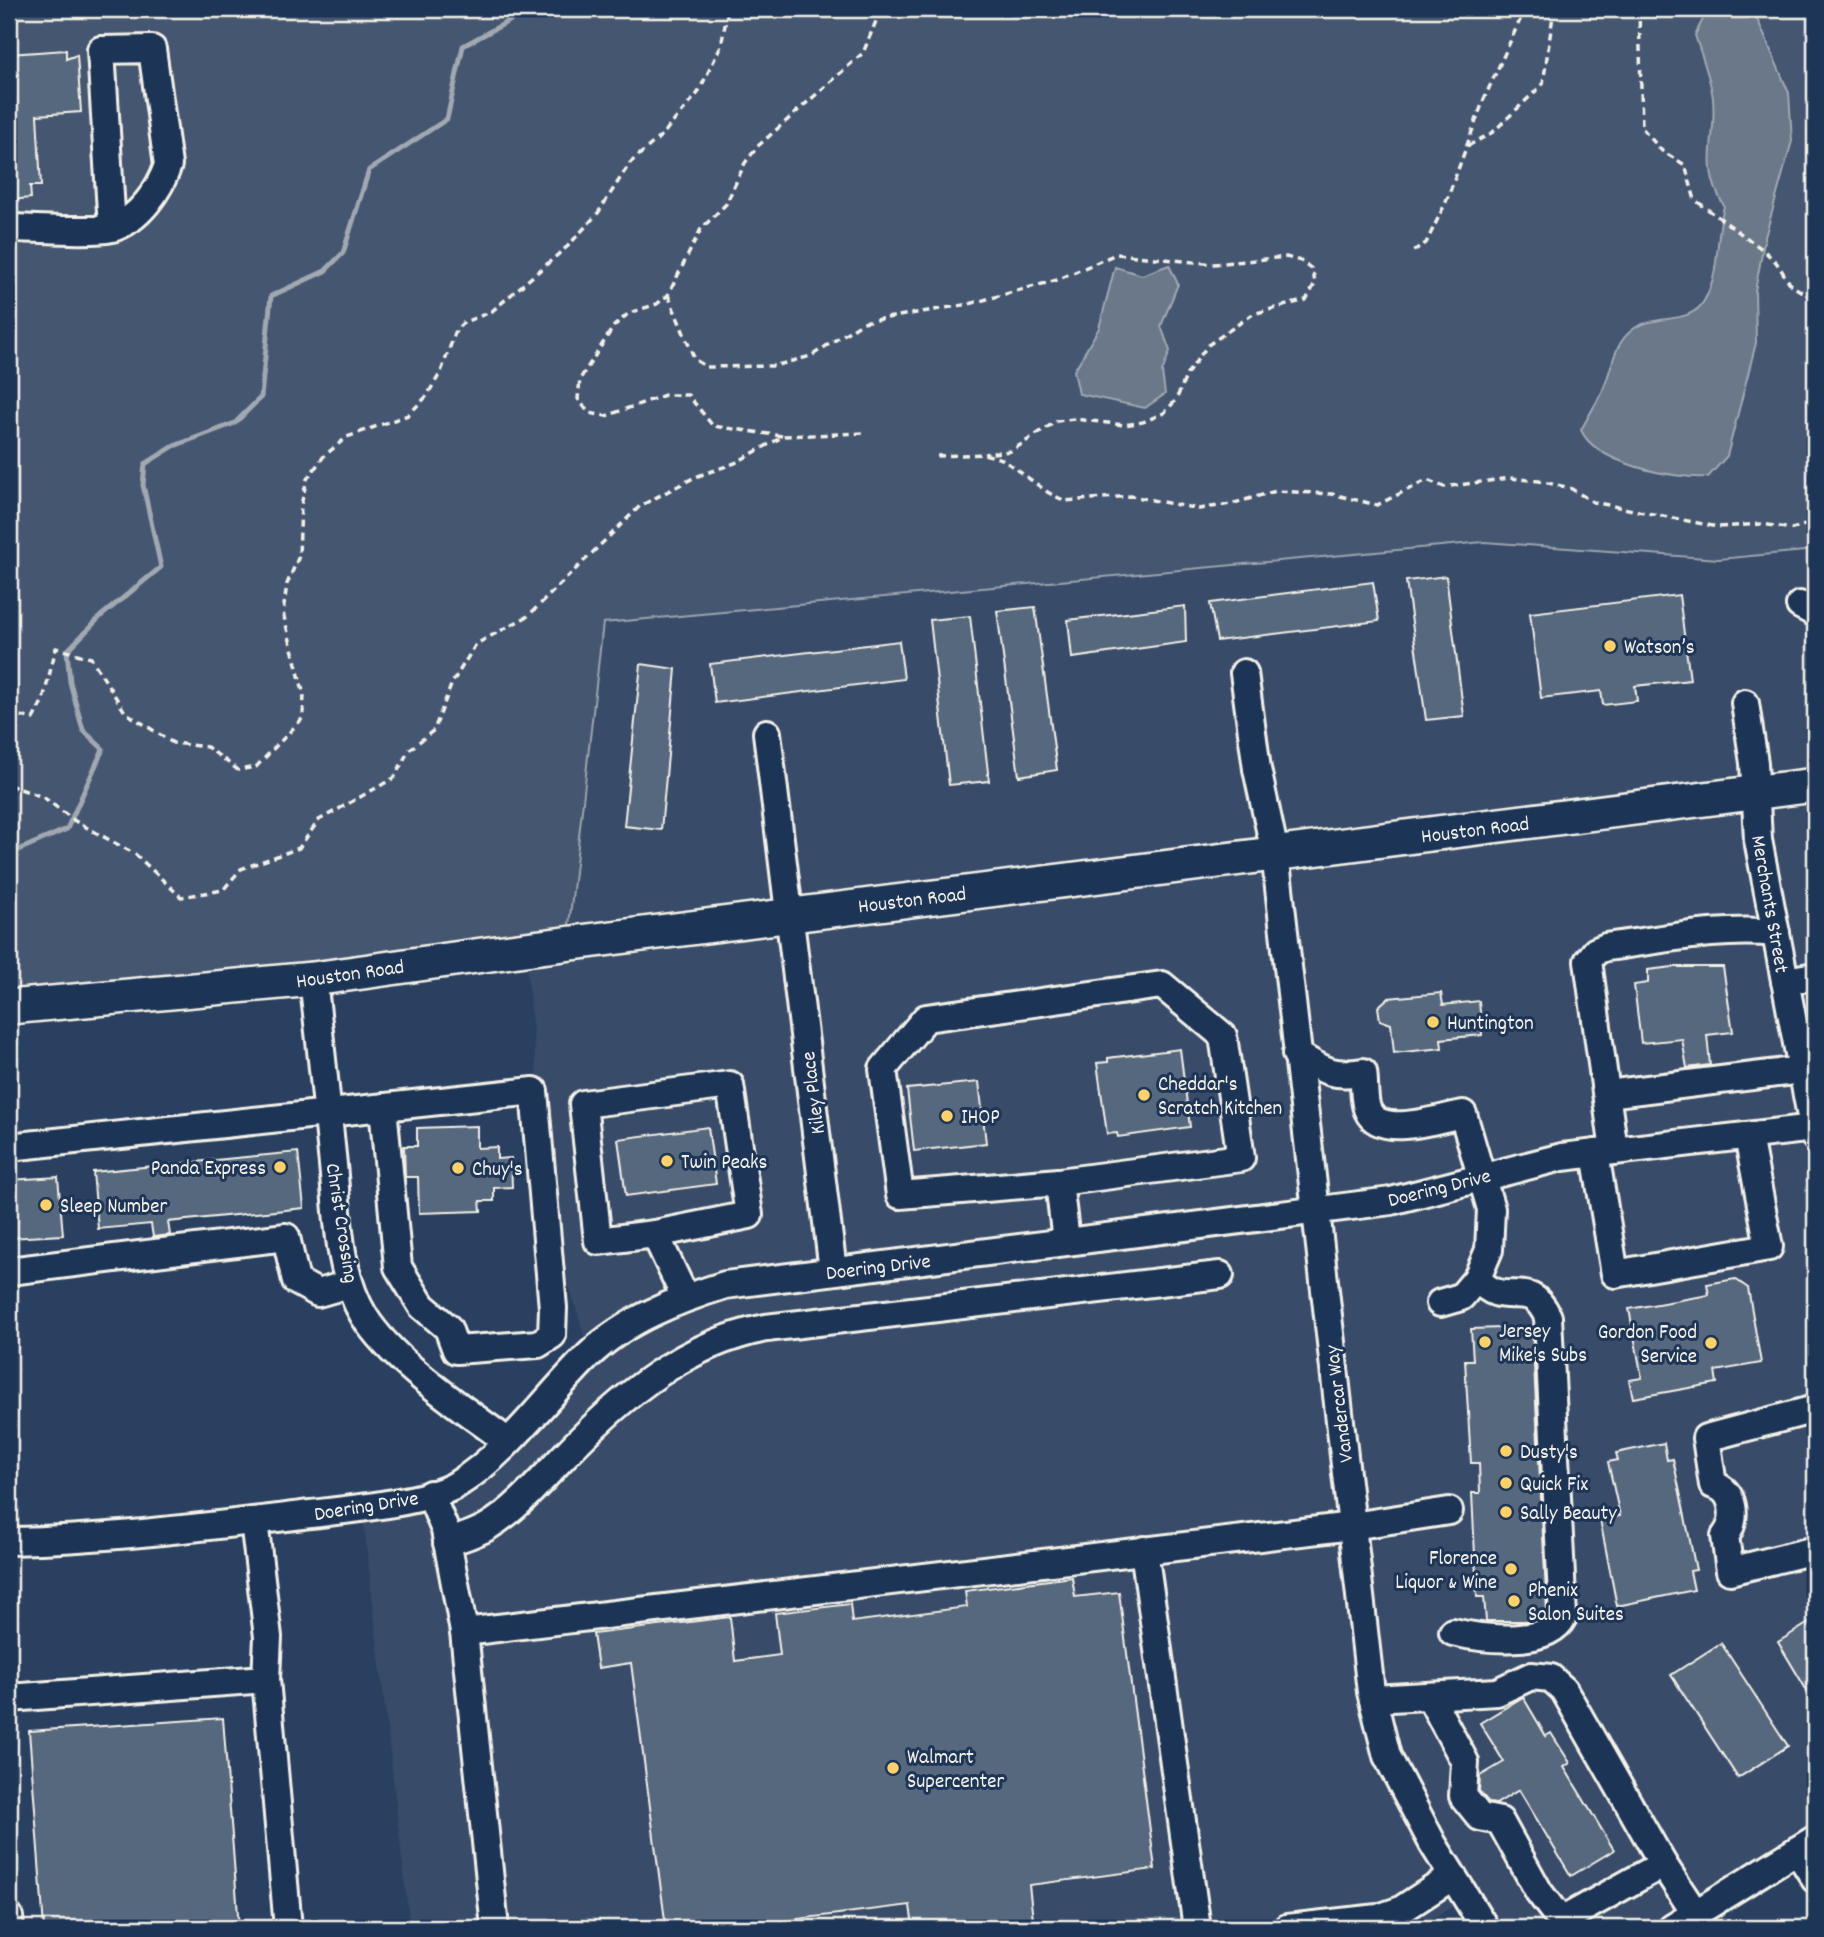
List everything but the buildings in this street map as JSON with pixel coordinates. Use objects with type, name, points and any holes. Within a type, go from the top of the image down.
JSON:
[{"type":"main road","name":"Houston Road","points":[[9,1007],[313,979],[790,915],[1815,785]]},
{"type":"street","points":[[9,228],[112,228],[130,218],[152,197],[163,180],[168,165],[152,49],[101,50],[112,228]]},
{"type":"street","name":"Vandercar Way","points":[[1244,673],[1256,769],[1275,853],[1296,1054],[1373,1699],[1387,1756],[1453,1876],[1486,1928]]},
{"type":"street","name":"Merchants Street","points":[[1745,704],[1754,763],[1758,840],[1814,1132]]},
{"type":"street","name":"Kiley Place","points":[[767,733],[833,1271]]},
{"type":"street","points":[[1748,1136],[1769,1247],[1615,1274],[1604,1152],[1607,1094],[1588,961],[1595,951],[1606,947],[1715,933],[1753,930],[1776,933]]},
{"type":"street","points":[[1785,981],[1815,976]]},
{"type":"street","name":"Christ Crossing","points":[[313,979],[340,1233],[349,1284],[364,1316],[385,1343],[508,1442]]},
{"type":"street","points":[[1162,985],[1223,1036],[1241,1158],[1059,1182],[900,1195],[883,1069],[926,1018],[1162,985]]},
{"type":"street","points":[[1296,1054],[1321,1070],[1339,1076],[1363,1072],[1368,1112],[1391,1127],[1463,1114],[1491,1209],[1489,1250],[1477,1279],[1461,1297],[1440,1303]]},
{"type":"street","points":[[1607,1094],[1802,1070]]},
{"type":"street","points":[[1302,1105],[1339,1076]]},
{"type":"street","points":[[730,1085],[749,1215],[656,1234],[598,1241],[583,1104],[730,1085]]},
{"type":"street","points":[[9,1147],[534,1091],[552,1294],[552,1335],[538,1344],[456,1350],[430,1381]]},
{"type":"street","points":[[383,1107],[398,1267],[422,1306],[448,1328],[456,1350]]},
{"type":"street","name":"Doering Drive","points":[[9,1541],[56,1540],[362,1508],[430,1494],[454,1486],[508,1442],[605,1342],[649,1314],[685,1297],[745,1281],[1421,1195],[1540,1161],[1604,1152],[1748,1136],[1814,1132]]},
{"type":"street","points":[[1059,1182],[1066,1241]]},
{"type":"street","points":[[656,1234],[667,1265],[685,1297]]},
{"type":"street","points":[[9,1271],[286,1237],[296,1281],[318,1293],[349,1284]]},
{"type":"street","points":[[447,1543],[487,1527],[525,1496],[621,1402],[669,1365],[707,1344],[766,1328],[1220,1275]]},
{"type":"street","points":[[1454,1632],[1477,1637],[1544,1636],[1557,1629],[1563,1617],[1548,1317],[1541,1302],[1531,1294],[1500,1296],[1487,1291],[1477,1279]]},
{"type":"street","points":[[1815,1409],[1706,1438],[1713,1485],[1728,1492],[1733,1520],[1732,1528],[1725,1536],[1730,1571],[1815,1550]]},
{"type":"street","points":[[430,1494],[447,1543],[464,1632],[495,1928]]},
{"type":"street","points":[[464,1632],[1352,1526],[1449,1511]]},
{"type":"street","points":[[254,1521],[268,1637],[266,1679],[288,1928]]},
{"type":"street","points":[[1144,1550],[1197,1928]]},
{"type":"street","points":[[1373,1699],[1497,1692],[1531,1676],[1551,1678],[1564,1689],[1662,1864],[1695,1913]]},
{"type":"street","points":[[9,1699],[266,1679]]},
{"type":"street","points":[[1430,1697],[1465,1762],[1463,1796],[1480,1817],[1500,1821],[1539,1892],[1561,1921],[1662,1864]]},
{"type":"street","points":[[1672,1928],[1806,1845],[1815,1879]]},
{"type":"street","points":[[1287,1928],[1378,1918],[1401,1910],[1453,1876]]},
{"type":"street","points":[[9,1917],[10,1928]]},
{"type":"path","points":[[9,713],[33,719],[43,700],[55,648],[91,657],[125,712],[153,732],[173,743],[208,747],[238,770],[256,768],[303,718],[304,695],[283,613],[287,583],[299,556],[301,505],[307,480],[324,456],[347,437],[408,415],[426,397],[442,372],[456,330],[464,322],[491,312],[568,246],[598,214],[630,163],[662,135],[698,93],[721,46],[728,9]]},
{"type":"path","points":[[866,433],[784,436],[713,426],[688,395],[665,395],[606,415],[589,413],[578,399],[580,379],[614,326],[629,313],[657,304],[668,295],[701,229],[726,204],[745,163],[758,146],[863,53],[881,9]]},
{"type":"path","points":[[1413,251],[1426,243],[1525,9]]},
{"type":"path","points":[[1466,147],[1493,132],[1543,83],[1554,9]]},
{"type":"path","points":[[1639,9],[1642,128],[1662,151],[1685,165],[1695,200],[1762,249],[1776,262],[1791,285],[1815,300]]},
{"type":"path","points":[[668,295],[695,360],[707,367],[750,368],[775,366],[811,356],[863,323],[969,304],[1057,280],[1116,254],[1214,264],[1286,257],[1301,261],[1313,270],[1315,284],[1306,300],[1253,314],[1208,345],[1187,374],[1176,400],[1164,413],[1143,422],[1124,425],[1075,419],[1057,421],[1011,451],[937,456]]},
{"type":"path","points":[[9,785],[43,797],[75,821],[135,854],[181,897],[223,890],[241,869],[299,848],[318,820],[394,778],[409,750],[433,730],[452,683],[476,644],[528,616],[640,506],[695,477],[735,463],[784,436]]},
{"type":"path","points":[[984,454],[1002,459],[1049,493],[1066,501],[1131,496],[1199,509],[1231,504],[1276,491],[1332,494],[1377,505],[1427,480],[1444,487],[1510,478],[1570,488],[1593,502],[1718,527],[1763,524],[1791,529],[1815,522]]},
{"type":"shaded area","points":[[9,9],[1815,9],[1815,550],[1719,559],[1484,542],[603,623],[567,943],[9,1007]]},
{"type":"shaded area","points":[[1708,9],[1753,9],[1789,93],[1792,141],[1765,237],[1755,291],[1756,343],[1727,456],[1708,477],[1693,477],[1656,472],[1619,460],[1589,442],[1581,430],[1602,392],[1616,351],[1625,336],[1641,325],[1681,317],[1698,309],[1713,278],[1724,206],[1712,178],[1712,91],[1695,35]]},
{"type":"shaded area","points":[[1169,265],[1178,284],[1161,326],[1170,351],[1162,372],[1165,394],[1145,408],[1079,394],[1074,371],[1099,328],[1115,267],[1142,275]]},
{"type":"shaded area","points":[[1484,542],[1719,559],[1815,550],[1815,1839],[1672,1928],[1485,1928],[1467,1899],[1414,1928],[410,1928],[362,1508],[454,1486],[590,1354],[551,1227],[525,949],[567,943],[602,623]]},
{"type":"waterway","points":[[9,854],[67,829],[103,749],[83,730],[70,682],[67,651],[101,616],[161,567],[143,485],[145,464],[174,446],[235,423],[261,397],[271,296],[325,271],[343,253],[369,170],[447,119],[463,46],[531,9]]},
{"type":"place","name":"Watson’s","points":[[1610,646]]},
{"type":"place","name":"Huntington","points":[[1433,1022]]},
{"type":"place","name":"Cheddar's Scratch Kitchen","points":[[1144,1095]]},
{"type":"place","name":"IHOP","points":[[947,1116]]},
{"type":"place","name":"Twin Peaks","points":[[667,1161]]},
{"type":"place","name":"Panda Express","points":[[280,1167]]},
{"type":"place","name":"Chuy's","points":[[458,1168]]},
{"type":"place","name":"Sleep Number","points":[[46,1205]]},
{"type":"place","name":"Jersey Mike's Subs","points":[[1485,1342]]},
{"type":"place","name":"Gordon Food Service","points":[[1711,1343]]},
{"type":"place","name":"Dusty's","points":[[1506,1451]]},
{"type":"place","name":"Quick Fix","points":[[1506,1483]]},
{"type":"place","name":"Sally Beauty","points":[[1506,1512]]},
{"type":"place","name":"Florence Liquor & Wine","points":[[1511,1569]]},
{"type":"place","name":"Phenix Salon Suites","points":[[1514,1601]]},
{"type":"place","name":"Walmart Supercenter","points":[[893,1768]]}]
